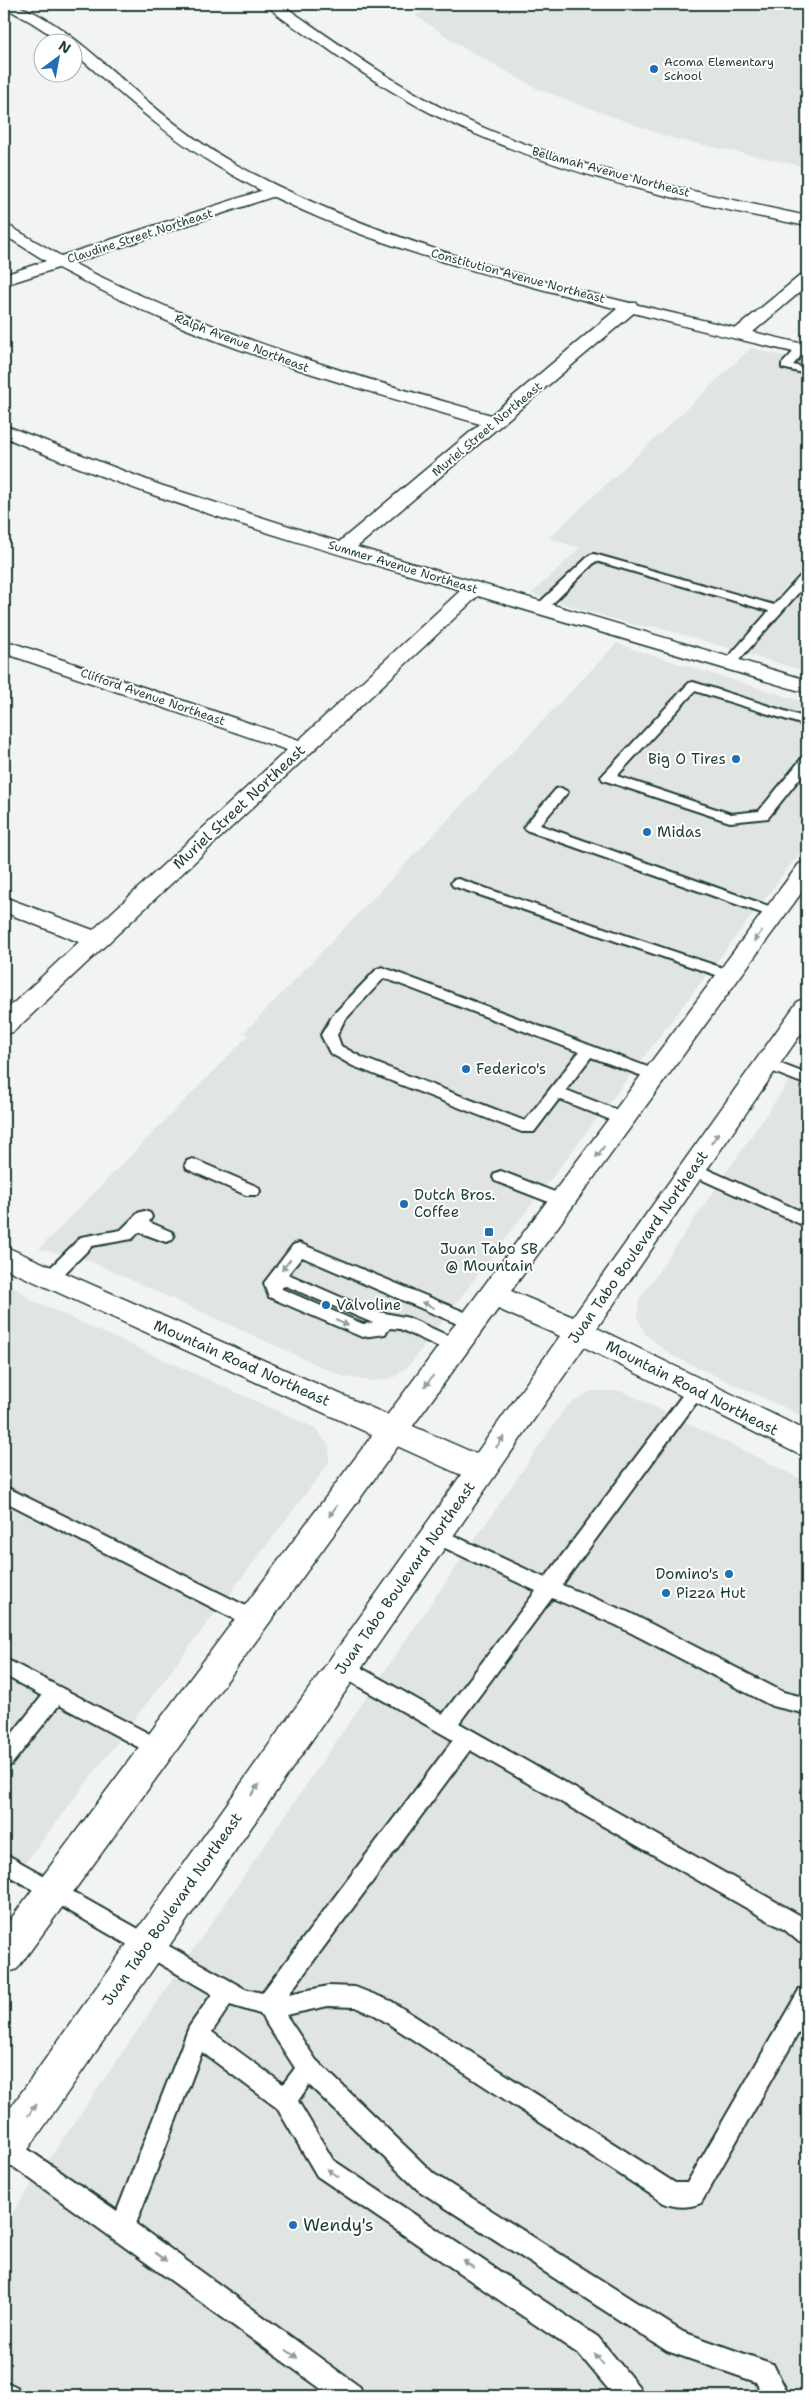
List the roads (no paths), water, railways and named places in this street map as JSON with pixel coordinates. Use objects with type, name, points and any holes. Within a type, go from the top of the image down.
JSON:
[{"type":"street","name":"Constitution Avenue Northeast","points":[[7,4],[36,19],[55,32]]},
{"type":"street","name":"Bellamah Avenue Northeast","points":[[273,4],[405,94],[457,121],[520,147],[582,167],[649,185],[807,221]]},
{"type":"street","name":"Constitution Avenue Northeast","points":[[82,52],[184,137],[228,166],[276,191],[379,234],[492,271],[630,307],[805,349]]},
{"type":"street","name":"Claudine Street Northeast","points":[[4,280],[276,191]]},
{"type":"street","name":"Ralph Avenue Northeast","points":[[4,228],[60,262],[135,300],[241,345],[324,374],[494,422]]},
{"type":"street","points":[[740,334],[807,278]]},
{"type":"street","name":"Muriel Street Northeast","points":[[343,550],[630,307]]},
{"type":"street","name":"Summer Avenue Northeast","points":[[4,430],[120,477],[343,550],[807,687]]},
{"type":"street","name":"Muriel Street Northeast","points":[[4,1026],[476,588]]},
{"type":"street","name":"Clifford Avenue Northeast","points":[[4,646],[302,748]]},
{"type":"street","points":[[4,1958],[392,1430],[564,1202],[807,869]]},
{"type":"street","points":[[4,904],[96,940]]},
{"type":"street","name":"Juan Tabo Boulevard Northeast","points":[[5,2148],[578,1331],[768,1064],[803,1020]]},
{"type":"street","name":"Mountain Road Northeast","points":[[4,1256],[481,1470]]},
{"type":"street","name":"Mountain Road Northeast","points":[[494,1296],[578,1331],[807,1445]]},
{"type":"lane","points":[[805,349],[786,366],[807,371]]},
{"type":"lane","points":[[541,608],[594,557],[777,610]]},
{"type":"lane","points":[[729,664],[807,576]]},
{"type":"lane","points":[[795,590],[807,594]]},
{"type":"lane","points":[[807,722],[692,686],[608,777],[730,818],[763,815],[807,761]]},
{"type":"lane","points":[[561,792],[531,827],[775,913]]},
{"type":"lane","points":[[458,882],[730,975]]},
{"type":"lane","points":[[588,1051],[528,1128],[358,1062],[335,1049],[329,1035],[338,1018],[382,972],[656,1076]]},
{"type":"lane","points":[[768,1064],[807,1080]]},
{"type":"lane","points":[[556,1092],[624,1119]]},
{"type":"lane","points":[[193,1165],[252,1191]]},
{"type":"lane","points":[[693,1169],[807,1221]]},
{"type":"lane","points":[[501,1177],[564,1202]]},
{"type":"lane","points":[[51,1277],[87,1241],[126,1235],[140,1220],[166,1236]]},
{"type":"lane","points":[[456,1347],[396,1320],[386,1321],[379,1329],[362,1331],[276,1293],[272,1283],[299,1248],[473,1323]]},
{"type":"lane","points":[[446,1726],[696,1390]]},
{"type":"lane","points":[[4,1493],[253,1619]]},
{"type":"lane","points":[[435,1534],[549,1588],[623,1619],[779,1700],[807,1706]]},
{"type":"lane","points":[[4,1666],[158,1748]]},
{"type":"lane","points":[[342,1667],[793,1923],[807,1935]]},
{"type":"lane","points":[[4,1759],[56,1694]]},
{"type":"lane","points":[[267,2005],[467,1738]]},
{"type":"lane","points":[[4,1862],[241,1999],[267,2005],[290,2004],[328,1996],[355,1997],[383,2008],[672,2194],[693,2195],[807,1997]]},
{"type":"lane","points":[[122,2229],[197,2035],[227,1991]]},
{"type":"lane","points":[[267,2005],[308,2068],[426,2182],[676,2342],[764,2373],[777,2396]]},
{"type":"lane","points":[[197,2035],[285,2100],[325,2168],[589,2346],[630,2396]]},
{"type":"lane","points":[[285,2100],[308,2068]]},
{"type":"lane","points":[[5,2148],[122,2229],[351,2396]]},
{"type":"lane","points":[[4,2393],[8,2396]]},
{"type":"place","name":"Acoma Elementary School","points":[[654,69]]},
{"type":"place","name":"Big O Tires","points":[[736,759]]},
{"type":"place","name":"Midas","points":[[647,832]]},
{"type":"place","name":"Federico's","points":[[466,1069]]},
{"type":"place","name":"Dutch Bros. Coffee","points":[[404,1204]]},
{"type":"place","name":"Juan Tabo SB @ Mountain","points":[[489,1232]]},
{"type":"place","name":"Valvoline","points":[[326,1305]]},
{"type":"place","name":"Domino's","points":[[729,1574]]},
{"type":"place","name":"Pizza Hut","points":[[666,1593]]},
{"type":"place","name":"Wendy's","points":[[293,2225]]}]
